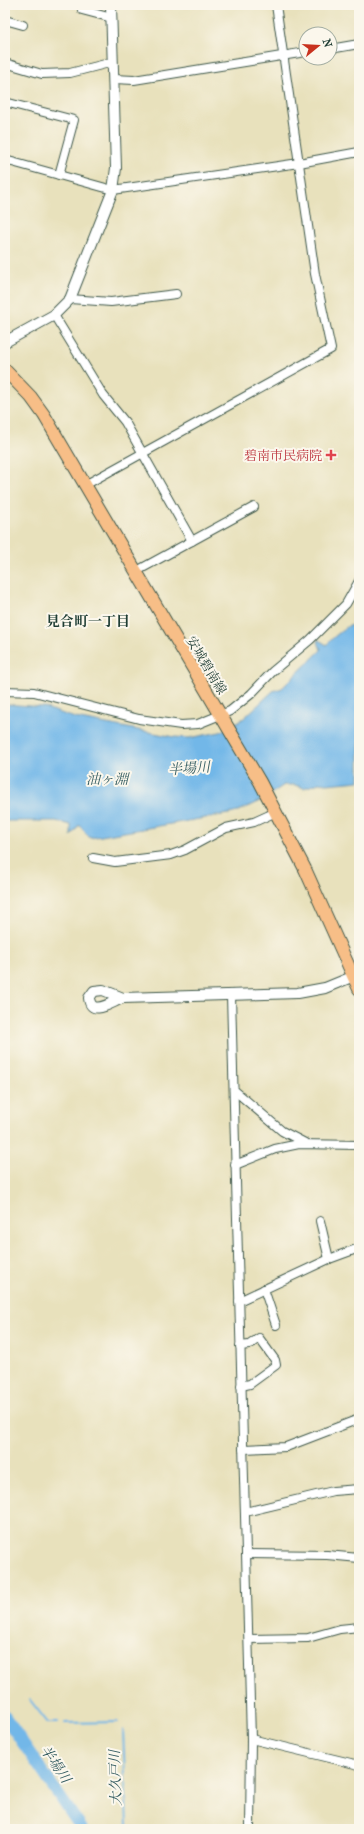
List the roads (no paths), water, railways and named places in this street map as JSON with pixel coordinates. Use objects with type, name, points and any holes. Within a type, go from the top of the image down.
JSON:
[{"type":"main road","name":"安城碧南線","points":[[5,370],[31,397],[44,416],[135,572],[223,717],[276,812],[356,976],[359,989]]},
{"type":"street","points":[[5,342],[54,315],[70,299],[113,190],[116,168],[114,62],[111,5]]},
{"type":"street","points":[[84,485],[331,350],[315,274],[276,5]]},
{"type":"street","points":[[82,10],[112,18]]},
{"type":"street","points":[[5,20],[23,24]]},
{"type":"street","points":[[338,47],[359,44]]},
{"type":"street","points":[[114,79],[134,80],[298,53]]},
{"type":"street","points":[[5,63],[42,74],[70,73],[114,62]]},
{"type":"street","points":[[5,102],[74,120],[59,175]]},
{"type":"street","points":[[5,160],[113,190],[299,163],[359,152]]},
{"type":"street","points":[[70,299],[111,302],[176,294]]},
{"type":"street","points":[[54,315],[103,395],[125,422],[192,541]]},
{"type":"street","points":[[135,572],[254,507]]},
{"type":"street","points":[[5,691],[34,692],[139,719],[180,725],[198,724],[223,717],[252,694],[272,671],[310,640],[346,604],[359,581]]},
{"type":"street","points":[[93,858],[115,862],[171,854],[185,850],[226,828],[254,822],[276,812]]},
{"type":"street","points":[[123,998],[231,996],[304,992],[325,988],[356,976]]},
{"type":"street","points":[[231,996],[249,1639],[251,1739],[250,1829]]},
{"type":"street","points":[[234,1090],[282,1131],[308,1144]]},
{"type":"street","points":[[235,1165],[282,1147],[308,1144],[359,1145]]},
{"type":"street","points":[[320,1221],[329,1259]]},
{"type":"street","points":[[239,1301],[329,1259],[359,1248]]},
{"type":"street","points":[[264,1289],[276,1325]]},
{"type":"street","points":[[240,1346],[249,1345],[259,1338],[276,1360],[276,1365],[250,1384],[241,1386]]},
{"type":"street","points":[[243,1449],[286,1447],[359,1419]]},
{"type":"street","points":[[245,1512],[333,1491],[359,1488]]},
{"type":"street","points":[[246,1554],[327,1554],[359,1558]]},
{"type":"street","points":[[249,1639],[308,1638],[340,1629],[359,1627]]},
{"type":"street","points":[[251,1739],[359,1765]]},
{"type":"water","name":"油ヶ淵","points":[[359,615],[359,781],[327,784],[319,783],[304,788],[295,785],[284,785],[260,801],[234,813],[90,838],[79,825],[71,836],[71,825],[56,821],[5,821],[5,704],[43,707],[75,718],[175,737],[189,738],[220,732],[244,718],[273,691],[282,688],[321,650],[317,639],[327,645],[334,637],[348,626],[353,625],[354,621]]},
{"type":"waterway","name":"大久戸川","points":[[30,1700],[48,1723],[57,1723]]},
{"type":"waterway","name":"半場川","points":[[5,1717],[82,1829]]},
{"type":"waterway","name":"大久戸川","points":[[65,1723],[117,1722]]},
{"type":"waterway","name":"大久戸川","points":[[123,1730],[127,1825]]},
{"type":"place","name":"碧南市民病院","points":[[331,455]]},
{"type":"district","name":"見合町一丁目","points":[[88,621]]}]
